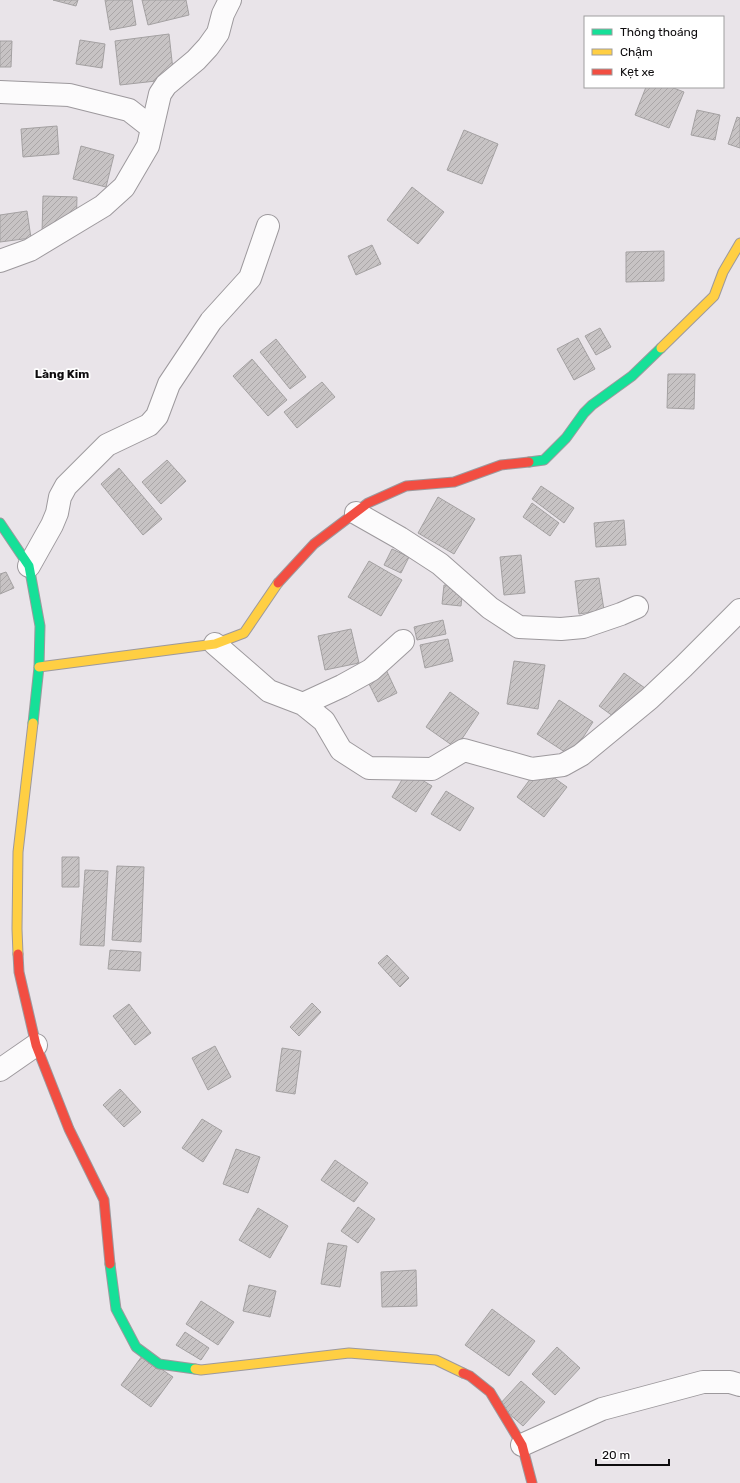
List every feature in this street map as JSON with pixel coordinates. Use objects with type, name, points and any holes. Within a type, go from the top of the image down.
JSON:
[{"type":"street","points":[[0,261],[30,250],[103,206],[124,187],[148,146],[160,94],[166,85],[196,60],[208,47],[218,33],[227,1]]},
{"type":"street","points":[[0,92],[69,95],[129,110],[152,128]]},
{"type":"street","points":[[29,566],[52,525],[57,513],[60,497],[66,486],[107,445],[149,425],[157,416],[169,384],[211,321],[250,278],[268,226]]},
{"type":"street","points":[[39,667],[215,644],[244,633],[274,587],[314,544],[368,503],[406,486],[454,482],[501,465],[544,460],[566,438],[592,405],[632,376],[714,296],[723,272],[740,243]]},
{"type":"street","points":[[356,513],[400,538],[440,564],[490,608],[519,627],[561,629],[583,626],[621,614],[637,607]]},
{"type":"street","points":[[0,523],[29,566],[40,626],[39,667],[18,852],[17,929],[19,972],[36,1045],[70,1129],[104,1200],[107,1239],[116,1309],[136,1346],[159,1364],[201,1370],[349,1353],[436,1360],[470,1376],[490,1392],[522,1445],[532,1483]]},
{"type":"street","points":[[215,644],[269,691],[303,704],[324,721],[341,750],[369,768],[432,769],[464,750],[532,769],[563,765],[581,755],[649,699],[740,610]]},
{"type":"street","points":[[303,704],[342,686],[371,670],[403,641]]},
{"type":"street","points":[[0,1070],[36,1045]]},
{"type":"street","points":[[522,1445],[602,1409],[616,1405],[703,1382],[730,1382],[740,1385]]},
{"type":"building","points":[[53,0],[78,0],[76,6]]},
{"type":"building","points":[[105,0],[132,0],[136,25],[110,30]]},
{"type":"building","points":[[142,0],[186,0],[189,15],[148,25]]},
{"type":"building","points":[[169,34],[174,79],[120,85],[115,41]]},
{"type":"building","points":[[80,40],[105,44],[102,68],[76,64]]},
{"type":"building","points":[[0,41],[12,41],[11,67],[0,67]]},
{"type":"building","points":[[646,88],[674,88],[684,92],[669,128],[635,115]]},
{"type":"building","points":[[697,110],[720,115],[715,140],[691,135]]},
{"type":"building","points":[[737,117],[740,118],[740,148],[728,144]]},
{"type":"building","points":[[57,126],[59,154],[23,157],[21,129]]},
{"type":"building","points":[[464,130],[498,144],[482,184],[447,170]]},
{"type":"building","points":[[81,146],[114,155],[106,187],[73,179]]},
{"type":"building","points":[[412,187],[444,212],[418,244],[387,220]]},
{"type":"building","points":[[43,196],[77,197],[76,233],[42,233]]},
{"type":"building","points":[[27,211],[31,238],[0,242],[0,215]]},
{"type":"building","points":[[372,245],[381,264],[356,275],[348,256]]},
{"type":"building","points":[[664,251],[664,281],[626,282],[626,252]]},
{"type":"building","points":[[600,328],[611,347],[596,355],[585,336]]},
{"type":"building","points":[[578,338],[595,369],[574,380],[557,349]]},
{"type":"building","points":[[276,339],[306,377],[290,389],[260,352]]},
{"type":"building","points":[[252,359],[287,400],[268,416],[233,376]]},
{"type":"building","points":[[668,374],[695,374],[694,409],[667,408]]},
{"type":"building","points":[[322,382],[335,397],[297,428],[284,412]]},
{"type":"building","points":[[167,460],[186,481],[161,504],[142,482]]},
{"type":"building","points":[[119,468],[162,519],[143,535],[101,484]]},
{"type":"building","points":[[541,486],[574,508],[564,523],[532,499]]},
{"type":"building","points":[[438,497],[475,519],[454,554],[418,533]]},
{"type":"building","points":[[532,503],[559,523],[550,536],[523,517]]},
{"type":"building","points":[[624,520],[626,545],[596,547],[594,523]]},
{"type":"building","points":[[392,549],[409,557],[401,573],[384,565]]},
{"type":"building","points":[[521,555],[525,593],[504,595],[500,557]]},
{"type":"building","points":[[369,561],[402,580],[381,616],[348,597]]},
{"type":"building","points":[[6,572],[14,588],[0,594],[0,574]]},
{"type":"building","points":[[599,578],[604,610],[579,614],[575,581]]},
{"type":"building","points":[[444,585],[463,587],[461,606],[442,604]]},
{"type":"building","points":[[443,620],[446,634],[417,640],[414,627]]},
{"type":"building","points":[[351,629],[359,663],[325,670],[318,636]]},
{"type":"building","points":[[448,639],[453,661],[425,668],[420,645]]},
{"type":"building","points":[[382,661],[397,693],[378,702],[362,670]]},
{"type":"building","points":[[514,661],[545,665],[538,709],[507,704]]},
{"type":"building","points":[[624,673],[656,696],[631,729],[599,706]]},
{"type":"building","points":[[450,692],[479,713],[456,748],[426,727]]},
{"type":"building","points":[[559,700],[593,722],[571,756],[537,734]]},
{"type":"building","points":[[539,767],[567,787],[544,817],[517,797]]},
{"type":"building","points":[[407,771],[432,786],[416,812],[392,797]]},
{"type":"building","points":[[446,791],[474,808],[460,831],[431,814]]},
{"type":"building","points":[[62,857],[79,857],[79,887],[62,887]]},
{"type":"building","points":[[117,866],[144,867],[141,942],[112,940]]},
{"type":"building","points":[[85,870],[108,871],[104,946],[80,945]]},
{"type":"building","points":[[110,950],[141,952],[140,971],[108,969]]},
{"type":"building","points":[[387,955],[409,978],[400,987],[378,963]]},
{"type":"building","points":[[312,1003],[321,1012],[299,1036],[290,1027]]},
{"type":"building","points":[[129,1004],[151,1033],[135,1045],[113,1016]]},
{"type":"building","points":[[215,1046],[231,1077],[208,1090],[192,1058]]},
{"type":"building","points":[[282,1048],[301,1051],[295,1094],[276,1091]]},
{"type":"building","points":[[120,1089],[141,1112],[124,1127],[103,1105]]},
{"type":"building","points":[[202,1119],[222,1131],[203,1162],[182,1148]]},
{"type":"building","points":[[236,1149],[260,1157],[248,1193],[223,1184]]},
{"type":"building","points":[[335,1160],[368,1183],[354,1202],[321,1180]]},
{"type":"building","points":[[358,1207],[375,1219],[358,1243],[341,1231]]},
{"type":"building","points":[[258,1208],[288,1226],[270,1258],[239,1240]]},
{"type":"building","points":[[328,1243],[347,1246],[340,1287],[321,1284]]},
{"type":"building","points":[[416,1270],[417,1306],[382,1307],[381,1272]]},
{"type":"building","points":[[249,1285],[276,1291],[270,1317],[243,1311]]},
{"type":"building","points":[[201,1301],[234,1322],[218,1345],[186,1324]]},
{"type":"building","points":[[492,1309],[535,1341],[509,1376],[465,1345]]},
{"type":"building","points":[[185,1332],[209,1348],[201,1360],[176,1345]]},
{"type":"building","points":[[557,1347],[580,1368],[555,1395],[532,1374]]},
{"type":"building","points":[[142,1356],[173,1377],[151,1407],[121,1385]]},
{"type":"building","points":[[521,1381],[545,1402],[523,1426],[499,1405]]},
{"type":"traffic: fast","points":[[529,462],[544,460],[566,438],[584,413],[592,405],[632,376],[661,348]]},
{"type":"traffic: fast","points":[[0,523],[29,566],[40,626],[39,667],[33,723]]},
{"type":"traffic: fast","points":[[110,1264],[116,1309],[136,1347],[159,1364],[195,1369]]},
{"type":"traffic: slow","points":[[661,348],[714,296],[723,272],[740,243]]},
{"type":"traffic: slow","points":[[39,667],[215,644],[244,633],[278,583]]},
{"type":"traffic: slow","points":[[18,954],[18,852],[33,723]]},
{"type":"traffic: slow","points":[[195,1369],[201,1370],[349,1353],[436,1360],[463,1373]]},
{"type":"traffic: jam","points":[[278,583],[314,544],[368,503],[406,486],[454,482],[501,465],[529,462]]},
{"type":"traffic: jam","points":[[18,954],[19,972],[36,1045],[69,1129],[104,1200],[110,1264]]},
{"type":"traffic: jam","points":[[463,1373],[470,1376],[490,1392],[522,1445],[532,1483]]},
{"type":"district","name":"Làng Kim","points":[[62,374]]}]
